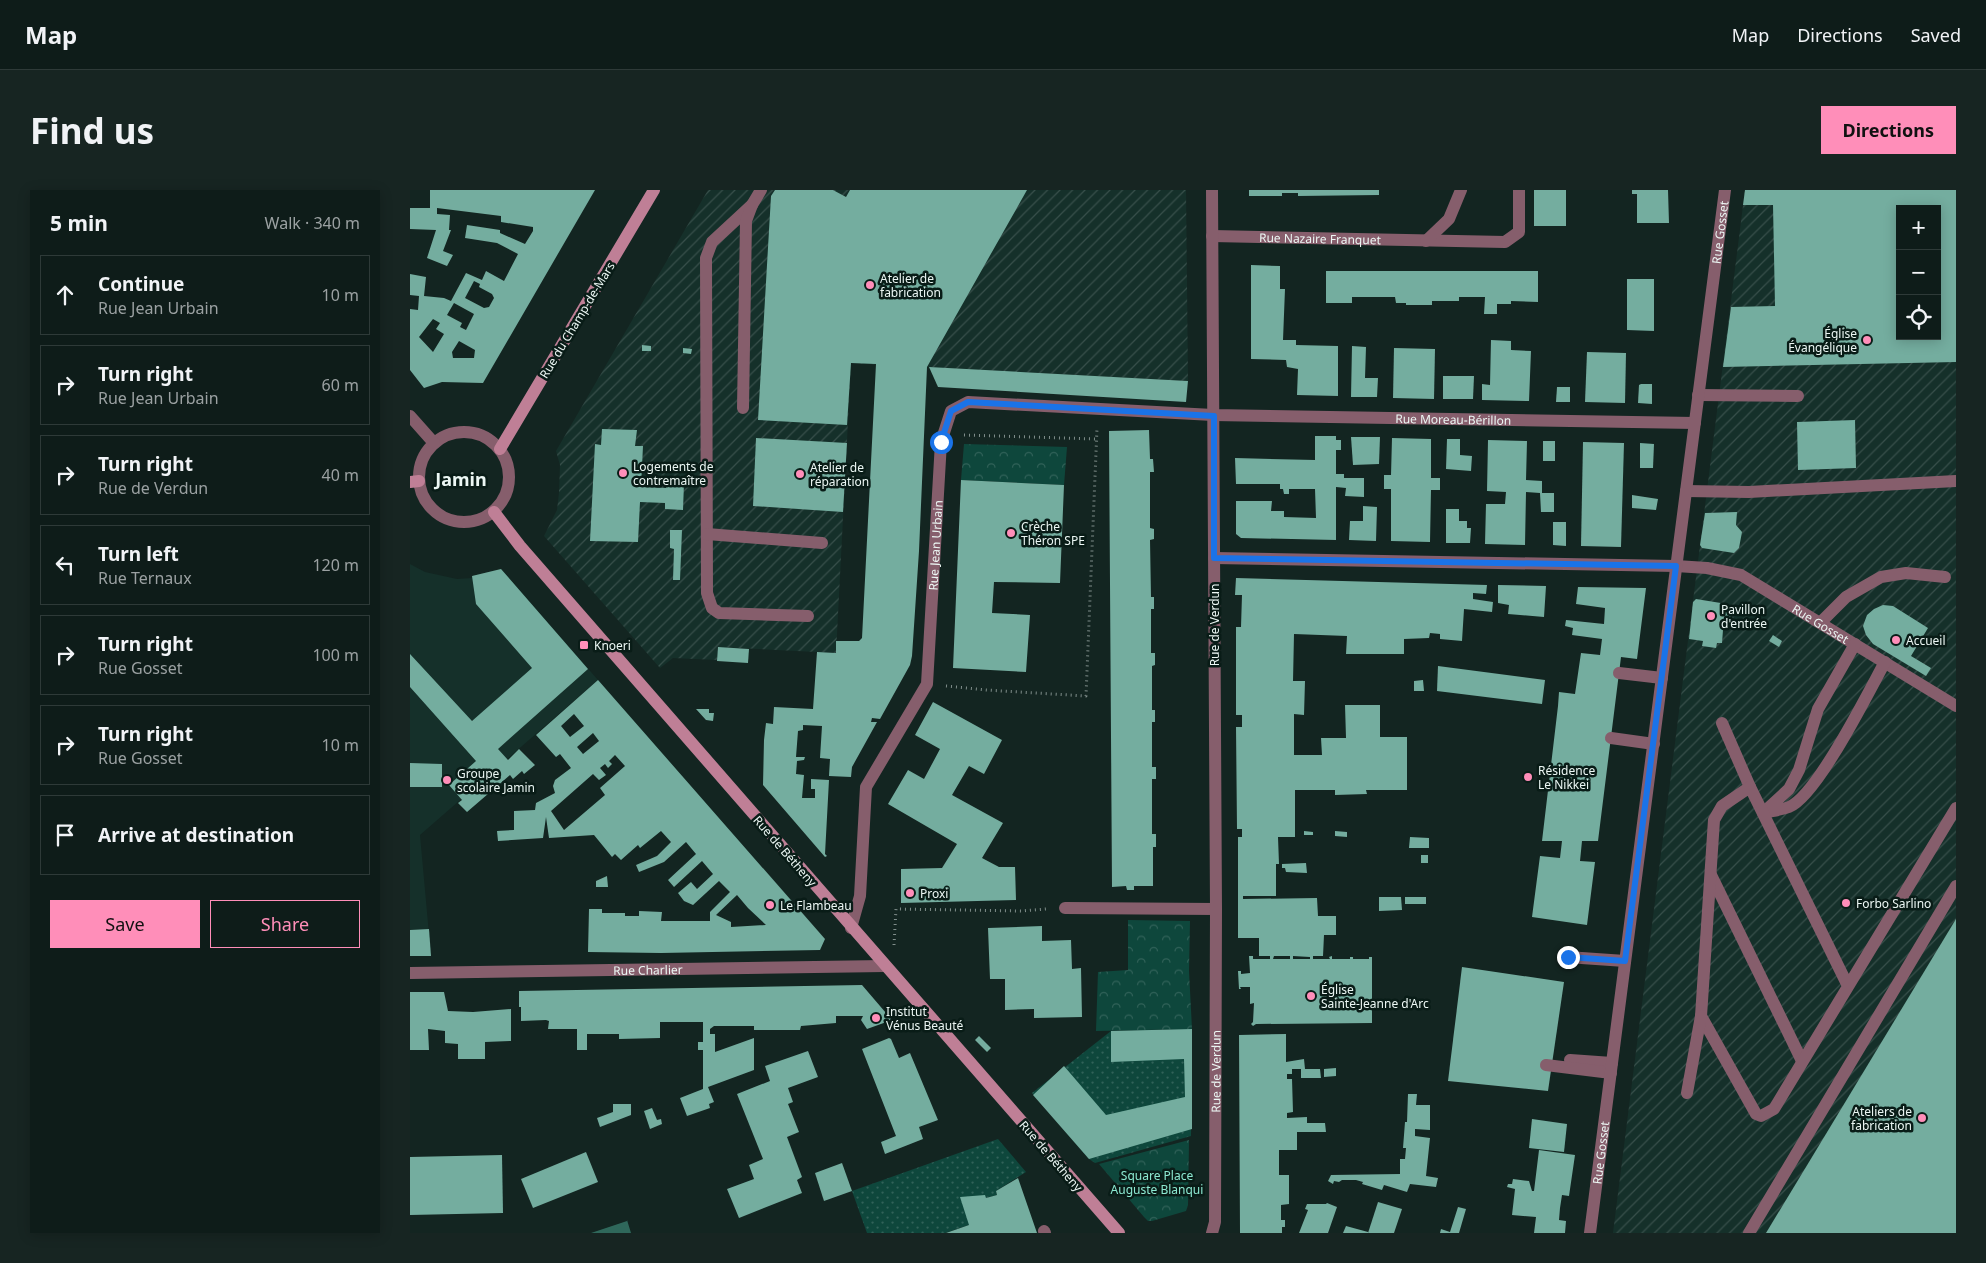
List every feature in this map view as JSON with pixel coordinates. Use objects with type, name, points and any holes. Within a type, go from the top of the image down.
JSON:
[{"type":"main road","name":"Rue du Champ-de-Mars","points":[[500,449],[654,190]]},
{"type":"main road","name":"Rue de Bétheny","points":[[494,512],[520,546],[851,928],[1119,1233]]},
{"type":"street","points":[[743,408],[746,221],[752,205],[761,190]]},
{"type":"street","name":"Rue de Verdun","points":[[1212,190],[1216,909],[1215,1222],[1212,1233]]},
{"type":"street","points":[[1426,241],[1449,219],[1461,190]]},
{"type":"street","name":"Rue Nazaire Franquet","points":[[1212,236],[1505,242],[1519,232],[1519,190]]},
{"type":"street","name":"Rue Gosset","points":[[1590,1233],[1725,190]]},
{"type":"street","points":[[752,205],[712,242],[706,258],[707,593],[712,608],[719,613],[808,616]]},
{"type":"street","points":[[1698,395],[1798,396]]},
{"type":"street","name":"Rue Jean Urbain","points":[[851,928],[860,896],[866,788],[927,684],[941,442],[951,411],[968,402],[1214,416]]},
{"type":"street","points":[[410,416],[434,444]]},
{"type":"street","name":"Rue Moreau-Bérillon","points":[[1214,416],[1695,423]]},
{"type":"street","points":[[461,432],[476,433],[489,439],[500,449],[507,461],[510,475],[508,488],[503,501],[494,512],[481,519],[468,522],[454,521],[441,516],[430,507],[415,482],[423,461],[434,444],[446,435],[461,432]]},
{"type":"street","points":[[1686,492],[1749,492],[1956,481]]},
{"type":"street","points":[[707,534],[822,543]]},
{"type":"street","points":[[1214,558],[1676,566]]},
{"type":"street","name":"Rue Gosset","points":[[1676,566],[1707,568],[1741,574],[1956,706]]},
{"type":"street","points":[[1821,622],[1846,597],[1882,577],[1906,573],[1945,578]]},
{"type":"street","points":[[1763,813],[1789,789],[1799,770],[1818,709],[1855,644]]},
{"type":"street","points":[[1763,813],[1791,807],[1804,794],[1831,760],[1885,662]]},
{"type":"street","points":[[1619,673],[1662,678]]},
{"type":"street","points":[[1722,723],[1750,787],[1848,986]]},
{"type":"street","points":[[1611,738],[1654,744]]},
{"type":"street","points":[[1687,1093],[1701,1016],[1714,820],[1722,806],[1750,787]]},
{"type":"street","points":[[1701,1016],[1756,1114],[1761,1116],[1774,1109],[1956,808]]},
{"type":"street","points":[[1710,873],[1802,1061]]},
{"type":"street","points":[[1749,1233],[1956,886]]},
{"type":"street","points":[[1064,908],[1216,909]]},
{"type":"street","points":[[1568,957],[1625,961]]},
{"type":"street","name":"Rue Charlier","points":[[410,973],[885,966]]},
{"type":"street","points":[[1550,1062],[1612,1068]]},
{"type":"path","points":[[927,684],[986,690],[1086,696],[1097,410]]},
{"type":"path","points":[[944,434],[1096,439]]},
{"type":"path","points":[[885,966],[895,943],[896,909],[1021,911],[1064,908]]},
{"type":"shaded area","points":[[708,190],[1186,190],[1188,381],[851,363],[836,653],[718,647],[717,660],[673,658],[660,668],[544,536],[557,510],[560,465],[556,451]]},
{"type":"shaded area","points":[[1745,190],[1956,190],[1956,1233],[1613,1233]]},
{"type":"shaded area","name":"Groupe scolaire Jamin","points":[[410,564],[425,572],[457,579],[472,578],[472,576],[501,569],[598,680],[420,835],[431,956],[410,956]]},
{"type":"shaded area","points":[[627,1221],[631,1233],[591,1233]]},
{"type":"green space","points":[[964,444],[1067,447],[1064,485],[961,480]]},
{"type":"green space","points":[[1128,920],[1190,921],[1189,971],[1192,1029],[1096,1031],[1098,972],[1128,970]]},
{"type":"green space","points":[[1192,1029],[1191,1136],[1095,1163],[1089,1159],[1032,1093],[1111,1031]]},
{"type":"green space","points":[[998,1139],[1026,1172],[996,1191],[997,1195],[986,1198],[969,1225],[945,1233],[867,1233],[852,1191]]},
{"type":"green space","name":"Square Place Auguste Blanqui","points":[[1189,1140],[1188,1205],[1186,1211],[1152,1221],[1148,1221],[1144,1217],[1099,1164]]},
{"type":"building","points":[[430,190],[595,190],[483,383],[442,382],[424,388],[410,370],[410,309],[418,310],[419,296],[410,295],[410,274],[426,277],[424,296],[444,298],[451,301],[466,273],[482,280],[486,271],[504,281],[518,254],[497,243],[465,238],[467,225],[500,230],[500,233],[525,244],[533,231],[533,227],[501,222],[501,216],[437,208],[437,214],[450,215],[449,230],[451,230],[443,251],[453,255],[447,266],[427,258],[436,230],[410,229],[410,208],[430,208]],"holes":[[[474,281],[480,284],[479,287],[492,294],[494,298],[489,307],[484,308],[465,298]],[[454,303],[474,314],[466,330],[460,327],[462,323],[447,315]],[[433,319],[440,323],[436,329],[444,334],[433,352],[419,337]],[[459,341],[475,350],[474,358],[453,358],[452,352]]]},
{"type":"building","points":[[775,190],[833,190],[846,197],[850,190],[1027,190],[927,367],[919,551],[910,665],[880,719],[872,718],[871,722],[877,722],[852,767],[851,777],[829,776],[830,759],[820,758],[822,726],[803,725],[803,730],[798,731],[796,757],[805,757],[804,760],[797,761],[796,774],[804,775],[802,798],[815,798],[815,789],[811,789],[811,779],[829,780],[825,854],[827,856],[825,857],[763,785],[764,740],[766,723],[773,724],[774,707],[813,709],[817,652],[836,653],[836,641],[859,641],[862,638],[876,364],[851,363],[847,425],[758,420],[771,196]]},
{"type":"building","points":[[1249,190],[1379,190],[1379,195],[1298,196],[1298,193],[1282,193],[1282,196],[1249,196]]},
{"type":"building","points":[[1534,190],[1566,190],[1566,226],[1534,226]]},
{"type":"building","points":[[1632,190],[1668,190],[1669,223],[1637,223],[1637,194],[1632,194]]},
{"type":"building","points":[[1745,190],[1956,190],[1956,362],[1723,367],[1731,307],[1775,306],[1773,205],[1743,205]]},
{"type":"building","points":[[1251,265],[1280,266],[1280,289],[1285,289],[1283,340],[1296,340],[1296,345],[1338,346],[1338,396],[1297,395],[1298,369],[1287,367],[1286,360],[1251,359]]},
{"type":"building","points":[[1326,271],[1538,271],[1538,302],[1511,301],[1511,304],[1497,304],[1497,314],[1484,314],[1485,297],[1459,297],[1459,301],[1432,301],[1432,305],[1396,303],[1395,297],[1352,297],[1352,303],[1326,303]]},
{"type":"building","points":[[1627,279],[1654,279],[1654,331],[1627,330]]},
{"type":"building","points":[[1491,340],[1511,341],[1511,350],[1531,351],[1529,401],[1482,400],[1482,384],[1490,385]]},
{"type":"building","points":[[642,345],[651,346],[651,351],[642,351]]},
{"type":"building","points":[[1352,346],[1366,347],[1365,378],[1378,378],[1377,397],[1351,397]]},
{"type":"building","points":[[683,348],[692,349],[691,354],[683,353]]},
{"type":"building","points":[[1394,348],[1435,349],[1434,399],[1393,398]]},
{"type":"building","points":[[1587,352],[1626,353],[1625,403],[1585,402]]},
{"type":"building","points":[[929,367],[1188,381],[1186,402],[938,387]]},
{"type":"building","points":[[1443,376],[1474,376],[1473,399],[1443,399]]},
{"type":"building","points":[[1652,384],[1652,404],[1638,403],[1639,385]]},
{"type":"building","points":[[1557,387],[1570,387],[1570,402],[1556,402]]},
{"type":"building","points":[[1855,420],[1856,468],[1798,470],[1797,422]]},
{"type":"building","points":[[602,429],[637,430],[635,446],[643,446],[641,487],[666,488],[666,482],[684,483],[683,510],[665,509],[665,503],[640,502],[638,542],[590,541],[595,444],[601,445]]},
{"type":"building","points":[[1149,430],[1150,459],[1153,459],[1154,472],[1150,472],[1150,528],[1154,529],[1154,539],[1150,540],[1151,597],[1154,597],[1154,609],[1151,609],[1151,653],[1155,653],[1155,665],[1152,666],[1152,710],[1155,710],[1155,722],[1152,722],[1152,767],[1156,767],[1156,779],[1152,779],[1152,834],[1156,834],[1156,847],[1153,847],[1153,886],[1134,886],[1134,890],[1127,890],[1126,886],[1112,887],[1109,431]]},
{"type":"building","points":[[1315,436],[1336,436],[1336,440],[1341,440],[1341,450],[1336,450],[1336,474],[1344,474],[1344,478],[1364,478],[1364,497],[1345,496],[1346,488],[1336,487],[1336,540],[1241,538],[1236,534],[1236,501],[1272,501],[1271,511],[1284,511],[1284,517],[1316,518],[1315,489],[1289,489],[1289,494],[1284,494],[1283,489],[1280,489],[1280,484],[1236,484],[1235,458],[1315,460]]},
{"type":"building","points":[[1351,437],[1380,437],[1379,464],[1353,465]]},
{"type":"building","name":"Atelier de réparation","points":[[756,438],[847,443],[843,512],[753,506]]},
{"type":"building","points":[[1392,438],[1431,439],[1431,478],[1440,478],[1440,490],[1431,490],[1430,542],[1391,541],[1391,489],[1384,489],[1384,475],[1391,475]]},
{"type":"building","points":[[1447,439],[1460,439],[1460,455],[1472,456],[1471,471],[1446,469]]},
{"type":"building","points":[[1488,440],[1527,441],[1526,480],[1542,481],[1542,493],[1554,493],[1554,512],[1541,512],[1540,493],[1526,492],[1525,545],[1485,544],[1486,504],[1505,504],[1506,492],[1487,491]]},
{"type":"building","points":[[1543,441],[1555,441],[1555,461],[1543,461]]},
{"type":"building","points":[[1583,442],[1624,443],[1621,547],[1581,546]]},
{"type":"building","points":[[1640,443],[1654,444],[1653,468],[1640,468]]},
{"type":"building","name":"Crèche Théron SPE","points":[[961,480],[1064,485],[1060,583],[994,582],[992,613],[1030,615],[1026,672],[953,668]]},
{"type":"building","points":[[1632,495],[1658,499],[1656,510],[1632,508]]},
{"type":"building","points":[[1363,506],[1377,507],[1376,541],[1349,540],[1350,521],[1363,521]]},
{"type":"building","points":[[1446,509],[1459,509],[1459,521],[1467,521],[1467,528],[1471,528],[1470,543],[1446,543]]},
{"type":"building","points":[[1737,512],[1736,525],[1742,532],[1739,548],[1734,553],[1702,548],[1700,545],[1705,513]]},
{"type":"building","points":[[1553,522],[1566,522],[1566,546],[1553,545]]},
{"type":"building","points":[[670,530],[682,530],[680,580],[673,580],[674,549],[670,548]]},
{"type":"building","points":[[501,569],[588,669],[498,749],[508,760],[519,749],[535,765],[524,774],[522,771],[513,779],[510,775],[467,812],[458,803],[462,800],[449,785],[476,761],[410,687],[410,654],[472,721],[532,668],[476,604],[472,576]]},
{"type":"building","points":[[1236,578],[1487,585],[1486,594],[1473,593],[1473,599],[1493,602],[1492,612],[1464,609],[1462,641],[1440,639],[1440,634],[1430,633],[1429,638],[1404,639],[1404,654],[1346,654],[1347,636],[1294,634],[1293,681],[1305,681],[1304,715],[1294,714],[1294,755],[1322,755],[1321,738],[1346,738],[1345,705],[1380,705],[1380,737],[1407,737],[1407,790],[1366,790],[1367,794],[1335,795],[1335,790],[1295,790],[1295,837],[1278,837],[1279,864],[1276,864],[1276,896],[1243,896],[1243,899],[1317,898],[1318,916],[1336,916],[1336,935],[1324,935],[1323,956],[1313,956],[1313,959],[1330,959],[1329,957],[1332,956],[1332,959],[1350,959],[1350,957],[1353,957],[1353,959],[1369,959],[1369,957],[1372,957],[1372,1023],[1256,1024],[1253,1026],[1251,1024],[1253,1022],[1254,1003],[1250,1004],[1250,987],[1240,987],[1241,989],[1239,989],[1238,971],[1241,971],[1241,974],[1250,973],[1249,956],[1253,956],[1253,959],[1270,959],[1270,956],[1259,956],[1259,938],[1238,938],[1238,837],[1242,837],[1242,829],[1237,829],[1236,727],[1242,727],[1242,715],[1236,715],[1236,627],[1241,627],[1242,595],[1235,595]],"holes":[[[1274,956],[1290,956],[1290,959],[1273,959]],[[1293,956],[1310,957],[1310,959],[1293,959]]]},
{"type":"building","points":[[1498,585],[1546,586],[1544,617],[1508,614],[1509,605],[1498,603]]},
{"type":"building","points":[[1578,587],[1646,588],[1637,659],[1621,657],[1598,841],[1582,841],[1580,861],[1595,862],[1587,925],[1532,917],[1540,856],[1560,858],[1562,841],[1542,841],[1559,692],[1575,694],[1581,653],[1600,655],[1602,639],[1572,635],[1573,628],[1565,626],[1566,620],[1604,624],[1605,608],[1576,604]]},
{"type":"building","name":"Pavillon d'entrée","points":[[1696,599],[1727,604],[1732,608],[1729,625],[1723,630],[1722,643],[1717,643],[1716,648],[1702,646],[1703,641],[1689,639],[1693,602]]},
{"type":"building","name":"Accueil","points":[[1883,605],[1893,606],[1928,628],[1911,656],[1931,668],[1926,676],[1873,644],[1866,635],[1863,626],[1867,615]]},
{"type":"building","points":[[1773,635],[1782,641],[1779,647],[1769,641]]},
{"type":"building","points":[[718,647],[749,649],[748,663],[717,661]]},
{"type":"building","points":[[1438,666],[1545,680],[1542,704],[1437,691]]},
{"type":"building","points":[[598,680],[825,939],[820,950],[661,953],[588,952],[589,909],[602,909],[602,913],[625,913],[625,916],[639,916],[639,911],[662,912],[661,921],[710,921],[710,912],[730,892],[719,881],[693,905],[684,901],[678,893],[691,882],[697,889],[713,874],[702,861],[674,887],[668,880],[696,854],[686,842],[664,862],[639,872],[636,865],[657,856],[671,842],[661,831],[640,848],[638,845],[621,860],[615,854],[612,857],[594,835],[549,838],[546,817],[543,838],[498,841],[497,831],[514,830],[514,811],[535,810],[536,803],[555,793],[553,786],[555,780],[571,768],[560,754],[556,757],[536,735]],"holes":[[[574,714],[584,726],[570,737],[561,726]],[[593,733],[599,741],[583,754],[577,747]],[[615,755],[625,766],[600,788],[605,795],[564,830],[551,811],[593,774],[599,780],[606,775],[600,768],[605,764],[608,768],[612,764],[609,761]],[[737,895],[766,925],[731,927],[731,922],[716,915]]]},
{"type":"building","points":[[1423,680],[1424,691],[1414,691],[1414,681]]},
{"type":"building","points":[[933,702],[1002,740],[984,774],[969,766],[952,795],[1003,823],[982,858],[999,867],[1015,867],[1016,900],[901,903],[901,869],[942,868],[957,844],[888,804],[908,770],[924,779],[940,749],[915,735]]},
{"type":"building","points":[[696,709],[709,709],[709,713],[714,713],[713,721],[706,720]]},
{"type":"building","points":[[410,763],[442,764],[442,787],[410,787]]},
{"type":"building","points":[[1304,831],[1313,832],[1313,835],[1304,835]]},
{"type":"building","points":[[1335,831],[1347,832],[1347,837],[1335,836]]},
{"type":"building","points":[[1410,837],[1429,838],[1429,848],[1409,848]]},
{"type":"building","points":[[1421,855],[1428,855],[1428,863],[1421,863]]},
{"type":"building","points":[[1306,863],[1307,873],[1286,872],[1285,868],[1282,868],[1282,864]]},
{"type":"building","points":[[607,876],[608,887],[596,887],[596,881]]},
{"type":"building","points":[[1379,897],[1401,897],[1402,910],[1379,911]]},
{"type":"building","points":[[1405,897],[1426,897],[1426,904],[1405,904]]},
{"type":"building","points":[[1956,919],[1956,1233],[1766,1233]]},
{"type":"building","points":[[1042,926],[1042,941],[1071,940],[1072,969],[1081,968],[1082,1017],[1034,1018],[1034,1009],[1005,1010],[1005,979],[990,979],[988,928]]},
{"type":"building","points":[[429,929],[431,956],[410,956],[410,930]]},
{"type":"building","points":[[1462,967],[1564,982],[1548,1091],[1448,1081]]},
{"type":"building","points":[[862,985],[892,1020],[867,1029],[861,1020],[863,1016],[836,1016],[836,1023],[801,1026],[800,1030],[754,1030],[754,1026],[714,1026],[710,1029],[710,1034],[715,1034],[715,1052],[754,1038],[754,1070],[708,1087],[714,1102],[709,1104],[710,1108],[687,1116],[680,1098],[703,1089],[703,1050],[698,1050],[698,1042],[703,1042],[703,1022],[660,1022],[660,1038],[619,1039],[619,1034],[587,1034],[587,1050],[577,1050],[577,1029],[548,1029],[549,1021],[546,1020],[521,1021],[521,1007],[519,1007],[519,991]]},
{"type":"building","points":[[410,992],[444,992],[448,1011],[473,1012],[511,1009],[511,1041],[485,1042],[485,1059],[458,1059],[458,1044],[445,1043],[445,1031],[428,1029],[429,1050],[410,1050]]},
{"type":"building","points":[[1192,1029],[1192,1129],[1089,1159],[1033,1095],[1064,1066],[1106,1115],[1185,1097],[1184,1059],[1111,1062],[1111,1031]]},
{"type":"building","points":[[1286,1034],[1286,1062],[1304,1059],[1305,1069],[1320,1069],[1321,1078],[1301,1078],[1301,1069],[1292,1069],[1292,1074],[1287,1074],[1287,1079],[1292,1079],[1293,1112],[1287,1113],[1287,1118],[1307,1117],[1307,1123],[1325,1123],[1326,1132],[1297,1132],[1297,1150],[1279,1150],[1279,1175],[1289,1175],[1289,1204],[1281,1205],[1281,1220],[1285,1220],[1285,1227],[1282,1227],[1282,1233],[1240,1233],[1239,1035]]},
{"type":"building","points":[[979,1036],[991,1048],[987,1052],[975,1040]]},
{"type":"building","points":[[889,1038],[899,1058],[910,1053],[938,1120],[919,1127],[923,1139],[885,1154],[881,1142],[896,1136],[862,1049]]},
{"type":"building","points":[[808,1051],[818,1077],[788,1088],[793,1102],[788,1104],[799,1132],[787,1137],[802,1177],[797,1180],[802,1193],[739,1218],[727,1189],[754,1179],[749,1165],[763,1159],[737,1094],[770,1081],[765,1066]]},
{"type":"building","points":[[1336,1068],[1336,1076],[1324,1077],[1324,1069]]},
{"type":"building","points":[[1408,1094],[1417,1094],[1416,1105],[1430,1105],[1430,1130],[1415,1129],[1415,1136],[1430,1138],[1426,1176],[1438,1178],[1436,1187],[1410,1184],[1407,1192],[1384,1185],[1382,1190],[1362,1184],[1363,1182],[1356,1180],[1334,1181],[1333,1184],[1328,1181],[1331,1175],[1400,1174],[1400,1159],[1405,1159],[1406,1148],[1403,1148],[1405,1122],[1407,1122]]},
{"type":"building","points":[[613,1104],[631,1104],[631,1115],[600,1127],[597,1118],[613,1112]]},
{"type":"building","points":[[652,1108],[657,1120],[661,1119],[662,1124],[650,1129],[644,1111]]},
{"type":"building","points":[[1532,1119],[1567,1124],[1564,1152],[1529,1148]]},
{"type":"building","points":[[1539,1150],[1575,1155],[1569,1196],[1562,1195],[1560,1208],[1559,1220],[1566,1221],[1565,1233],[1534,1233],[1536,1217],[1512,1215],[1515,1189],[1507,1187],[1508,1184],[1512,1184],[1513,1179],[1529,1181],[1532,1191],[1534,1191]]},
{"type":"building","points":[[586,1152],[598,1182],[533,1208],[521,1179]]},
{"type":"building","points":[[502,1155],[503,1213],[410,1215],[410,1157]]},
{"type":"building","points":[[842,1163],[852,1191],[824,1201],[815,1173]]},
{"type":"building","points":[[1018,1178],[1037,1233],[946,1233],[969,1225],[960,1197],[985,1195],[986,1198],[997,1195],[996,1191]]},
{"type":"building","points":[[1378,1202],[1402,1209],[1394,1233],[1368,1233]]},
{"type":"building","points":[[1327,1203],[1337,1207],[1328,1233],[1299,1233],[1308,1210],[1305,1209],[1307,1204]]},
{"type":"building","points":[[1458,1207],[1466,1209],[1459,1233],[1440,1233],[1441,1229],[1450,1232]]},
{"type":"building","points":[[1346,1226],[1368,1232],[1368,1233],[1343,1233]]},
{"type":"place","name":"Atelier de fabrication","points":[[870,285]]},
{"type":"place","name":"Église Évangélique","points":[[1867,340]]},
{"type":"place","name":"Logements de contremaître","points":[[623,473]]},
{"type":"place","name":"Atelier de réparation","points":[[800,474]]},
{"type":"place","name":"Crèche Théron SPE","points":[[1011,533]]},
{"type":"place","name":"Pavillon d'entrée","points":[[1711,616]]},
{"type":"place","name":"Accueil","points":[[1896,640]]},
{"type":"place","name":"Knoeri","points":[[584,645]]},
{"type":"place","name":"Résidence Le Nikkei","points":[[1528,777]]},
{"type":"place","name":"Groupe scolaire Jamin","points":[[447,780]]},
{"type":"place","name":"Proxi","points":[[910,893]]},
{"type":"place","name":"Forbo Sarlino","points":[[1846,903]]},
{"type":"place","name":"Le Flambeau","points":[[770,905]]},
{"type":"place","name":"Église Sainte-Jeanne d'Arc","points":[[1311,996]]},
{"type":"place","name":"Institut Vénus Beauté","points":[[876,1018]]},
{"type":"place","name":"Ateliers de fabrication","points":[[1922,1118]]},
{"type":"district","name":"Jamin","points":[[461,479]]},
{"type":"route","points":[[941,442],[951,411],[968,402],[1214,416],[1214,558],[1676,566],[1625,961],[1568,957]]}]
